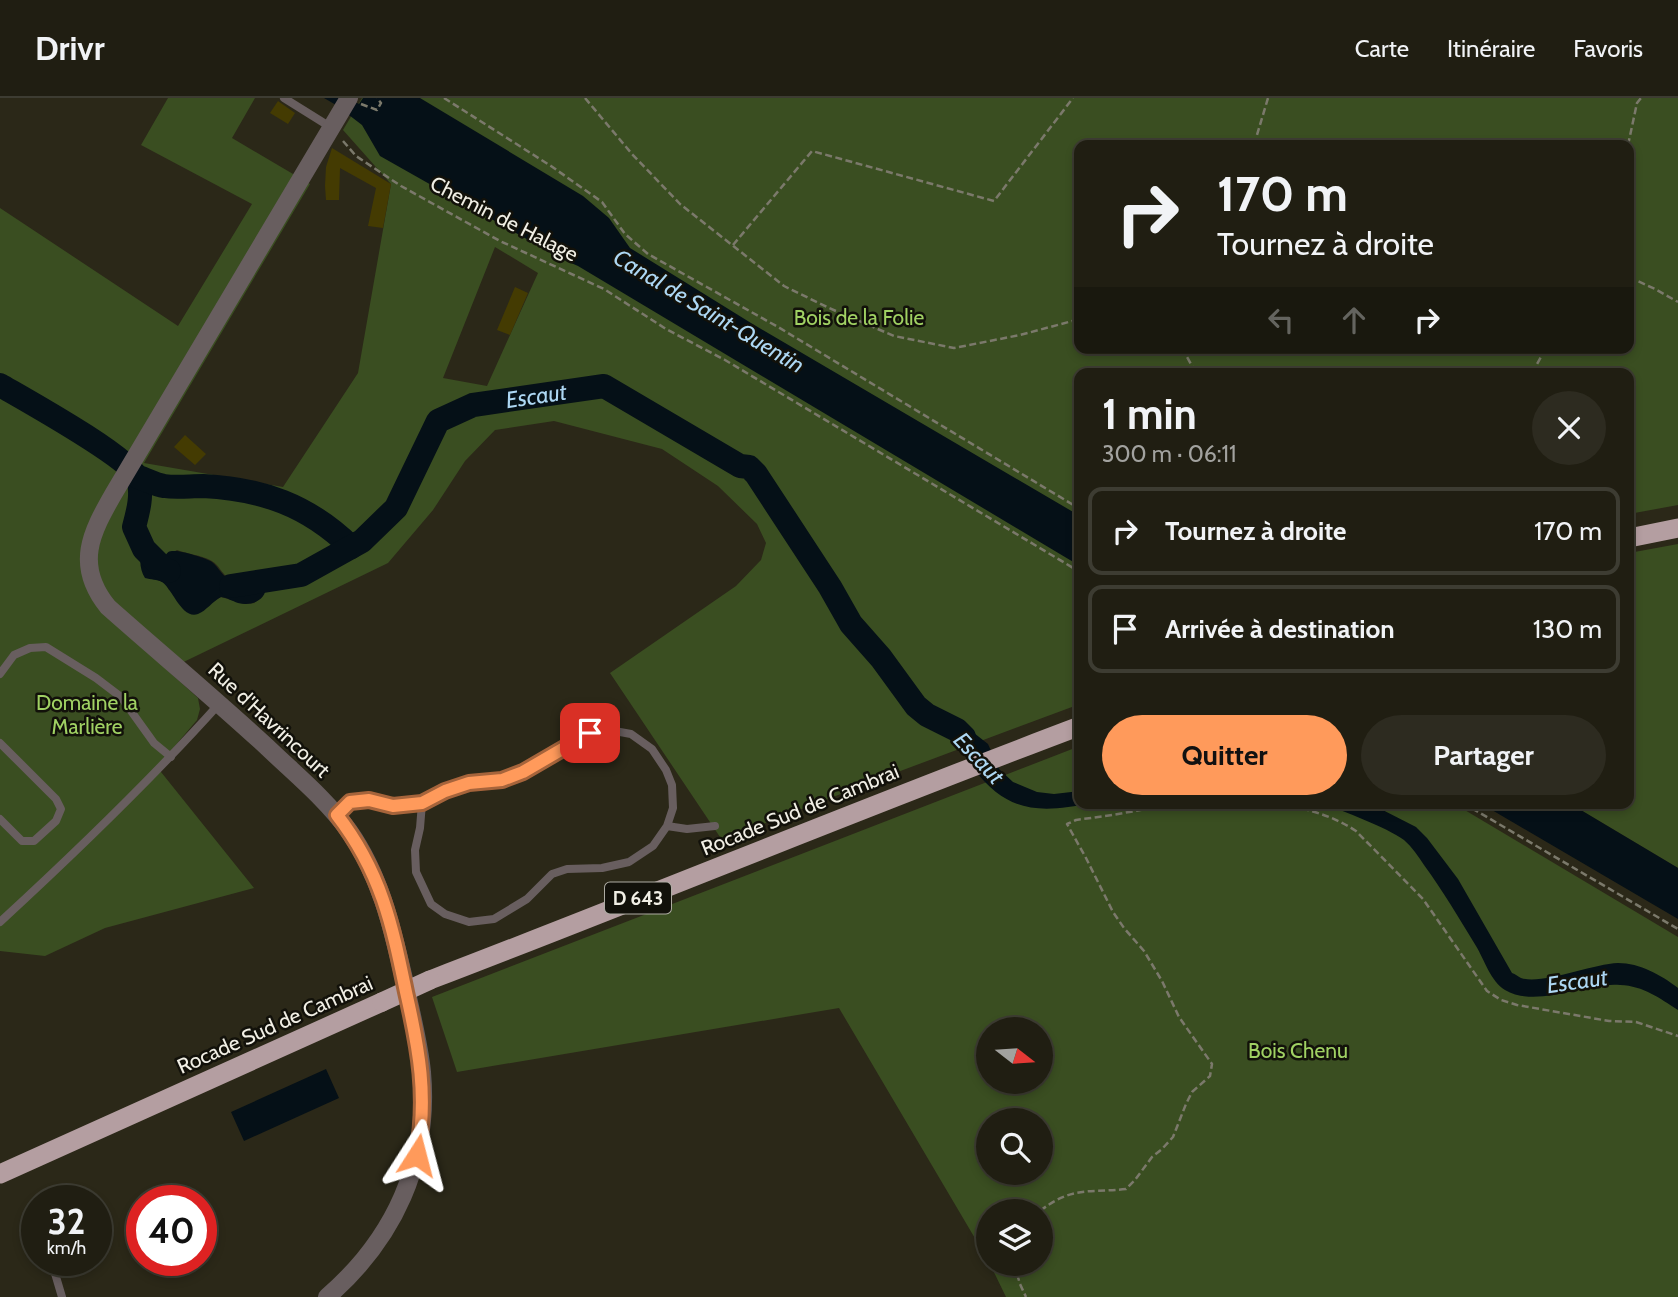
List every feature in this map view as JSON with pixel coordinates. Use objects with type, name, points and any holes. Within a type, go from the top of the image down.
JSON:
[{"type":"highway","points":[[1634,537],[1678,528]]},
{"type":"highway","name":"Rocade Sud de Cambrai","points":[[0,1174],[430,980],[1074,728]]},
{"type":"street","name":"Rue d'Havrincourt","points":[[327,1297],[369,1254],[398,1209],[417,1155],[422,1125],[420,1057],[388,916],[370,867],[337,815],[305,782],[108,607],[97,591],[90,570],[89,551],[90,541],[114,493],[333,126],[354,101]]},
{"type":"lane","points":[[284,98],[333,126]]},
{"type":"lane","points":[[0,674],[14,655],[30,648],[46,647],[121,697],[154,743],[172,757]]},
{"type":"lane","points":[[0,922],[172,757],[219,704]]},
{"type":"lane","points":[[337,815],[350,802],[369,800],[393,806],[422,803],[469,783],[502,780],[523,772],[590,733],[609,730],[631,734],[652,749],[672,785],[673,808],[667,826],[653,846],[628,862],[567,869],[552,874],[527,899],[494,919],[469,922],[445,914],[431,904],[416,872],[415,850],[422,803]]},
{"type":"lane","points":[[0,819],[22,841],[34,841],[56,821],[61,809],[55,799],[1,744]]},
{"type":"lane","points":[[667,826],[687,829],[715,826]]},
{"type":"lane","points":[[56,1276],[62,1297]]},
{"type":"path","points":[[354,101],[377,110],[381,103],[377,98]]},
{"type":"path","points":[[444,98],[603,202],[625,234],[648,254],[778,327],[1074,505]]},
{"type":"path","points":[[585,98],[632,154],[680,204],[785,286],[829,308],[894,336],[954,348],[1074,321]]},
{"type":"path","points":[[732,246],[812,151],[994,201],[1073,98]]},
{"type":"path","points":[[1255,140],[1268,98]]},
{"type":"path","points":[[1629,140],[1637,103],[1641,98]]},
{"type":"path","name":"Chemin de Halage","points":[[333,126],[356,156],[401,186],[500,241],[604,289],[666,329],[906,466],[1074,568]]},
{"type":"path","points":[[1634,279],[1678,302]]},
{"type":"path","points":[[1053,1201],[1070,1194],[1091,1190],[1126,1189],[1152,1157],[1173,1137],[1192,1092],[1210,1076],[1212,1064],[1179,1017],[1144,951],[1113,912],[1067,824],[1076,820],[1146,809]]},
{"type":"path","points":[[1303,809],[1344,823],[1356,831],[1423,899],[1487,991],[1501,1000],[1609,1021],[1636,1021],[1678,1036]]},
{"type":"path","points":[[1474,809],[1678,929]]},
{"type":"path","points":[[1018,1276],[1026,1297]]},
{"type":"green space","name":"Bois de la Folie","points":[[168,98],[255,98],[232,138],[310,184],[144,463],[283,487],[358,373],[391,184],[343,130],[362,98],[1678,98],[1678,505],[1634,513],[1634,368],[1074,368],[1074,706],[722,840],[610,673],[736,586],[761,560],[766,543],[757,524],[718,486],[662,449],[554,421],[495,430],[465,461],[433,510],[388,563],[167,670],[198,698],[200,709],[197,720],[157,767],[254,888],[105,928],[45,956],[0,951],[0,208],[178,326],[252,204],[141,145]],"holes":[[[495,247],[538,273],[487,386],[443,378]],[[154,548],[165,557],[177,550],[210,560],[226,576],[241,578],[255,603],[245,604],[221,597],[214,601],[169,590],[165,583],[158,580]]]},
{"type":"green space","points":[[1678,544],[1678,868],[1579,809],[1634,809],[1634,552]]},
{"type":"green space","name":"Bois Chenu","points":[[1074,748],[1074,809],[1463,809],[1678,937],[1678,1297],[1006,1297],[996,1276],[1053,1276],[1053,1199],[976,1199],[976,1240],[839,1008],[457,1072],[432,997]]},
{"type":"water","name":"Canal de Saint-Quentin","points":[[324,98],[347,98],[359,104],[363,98],[420,98],[583,196],[609,218],[630,248],[751,323],[1074,512],[1074,562],[578,266],[380,156],[362,125]]},
{"type":"water","points":[[154,548],[165,556],[169,552],[177,551],[205,558],[230,579],[262,580],[266,583],[265,593],[249,604],[221,597],[201,613],[192,615],[182,608],[166,585],[158,580],[145,578],[140,558],[142,551]]},
{"type":"water","points":[[943,713],[960,722],[988,744],[999,769],[1013,782],[1037,792],[1054,794],[1074,792],[1074,806],[1041,809],[1027,807],[1000,795],[974,769],[953,740],[932,729]]},
{"type":"water","points":[[1336,809],[1381,809],[1416,827],[1458,879],[1512,973],[1521,978],[1541,979],[1607,964],[1634,965],[1657,974],[1678,988],[1678,1010],[1651,993],[1629,986],[1606,985],[1532,997],[1505,990],[1492,976],[1451,905],[1407,843],[1396,835]]},
{"type":"water","points":[[1490,809],[1579,809],[1678,868],[1678,919]]},
{"type":"water","points":[[326,1069],[339,1098],[244,1141],[231,1112]]},
{"type":"building","points":[[278,101],[295,113],[288,124],[270,113]]},
{"type":"building","points":[[332,148],[391,184],[383,228],[368,226],[376,188],[340,168],[339,200],[326,200],[326,167]]},
{"type":"building","points":[[515,287],[528,293],[510,335],[497,330]]},
{"type":"building","points":[[185,435],[206,454],[195,465],[174,447]]},
{"type":"waterway","name":"Escaut","points":[[0,385],[75,429],[117,457],[131,470],[138,479],[140,491],[134,527],[144,549],[169,571]]},
{"type":"waterway","name":"Escaut","points":[[231,586],[301,575],[362,541],[396,508],[438,421],[473,405],[604,386],[740,466],[749,467],[830,587],[851,624],[881,658],[916,706],[964,737]]},
{"type":"waterway","points":[[138,477],[164,486],[225,488],[283,502],[318,520],[351,547]]},
{"type":"route","points":[[417,1155],[422,1125],[422,1075],[402,971],[375,877],[365,856],[337,815],[350,802],[369,800],[393,806],[422,803],[469,783],[502,780],[523,772],[590,733]]},
{"type":"park label","name":"Domaine la Marlière","points":[[87,715]]}]
